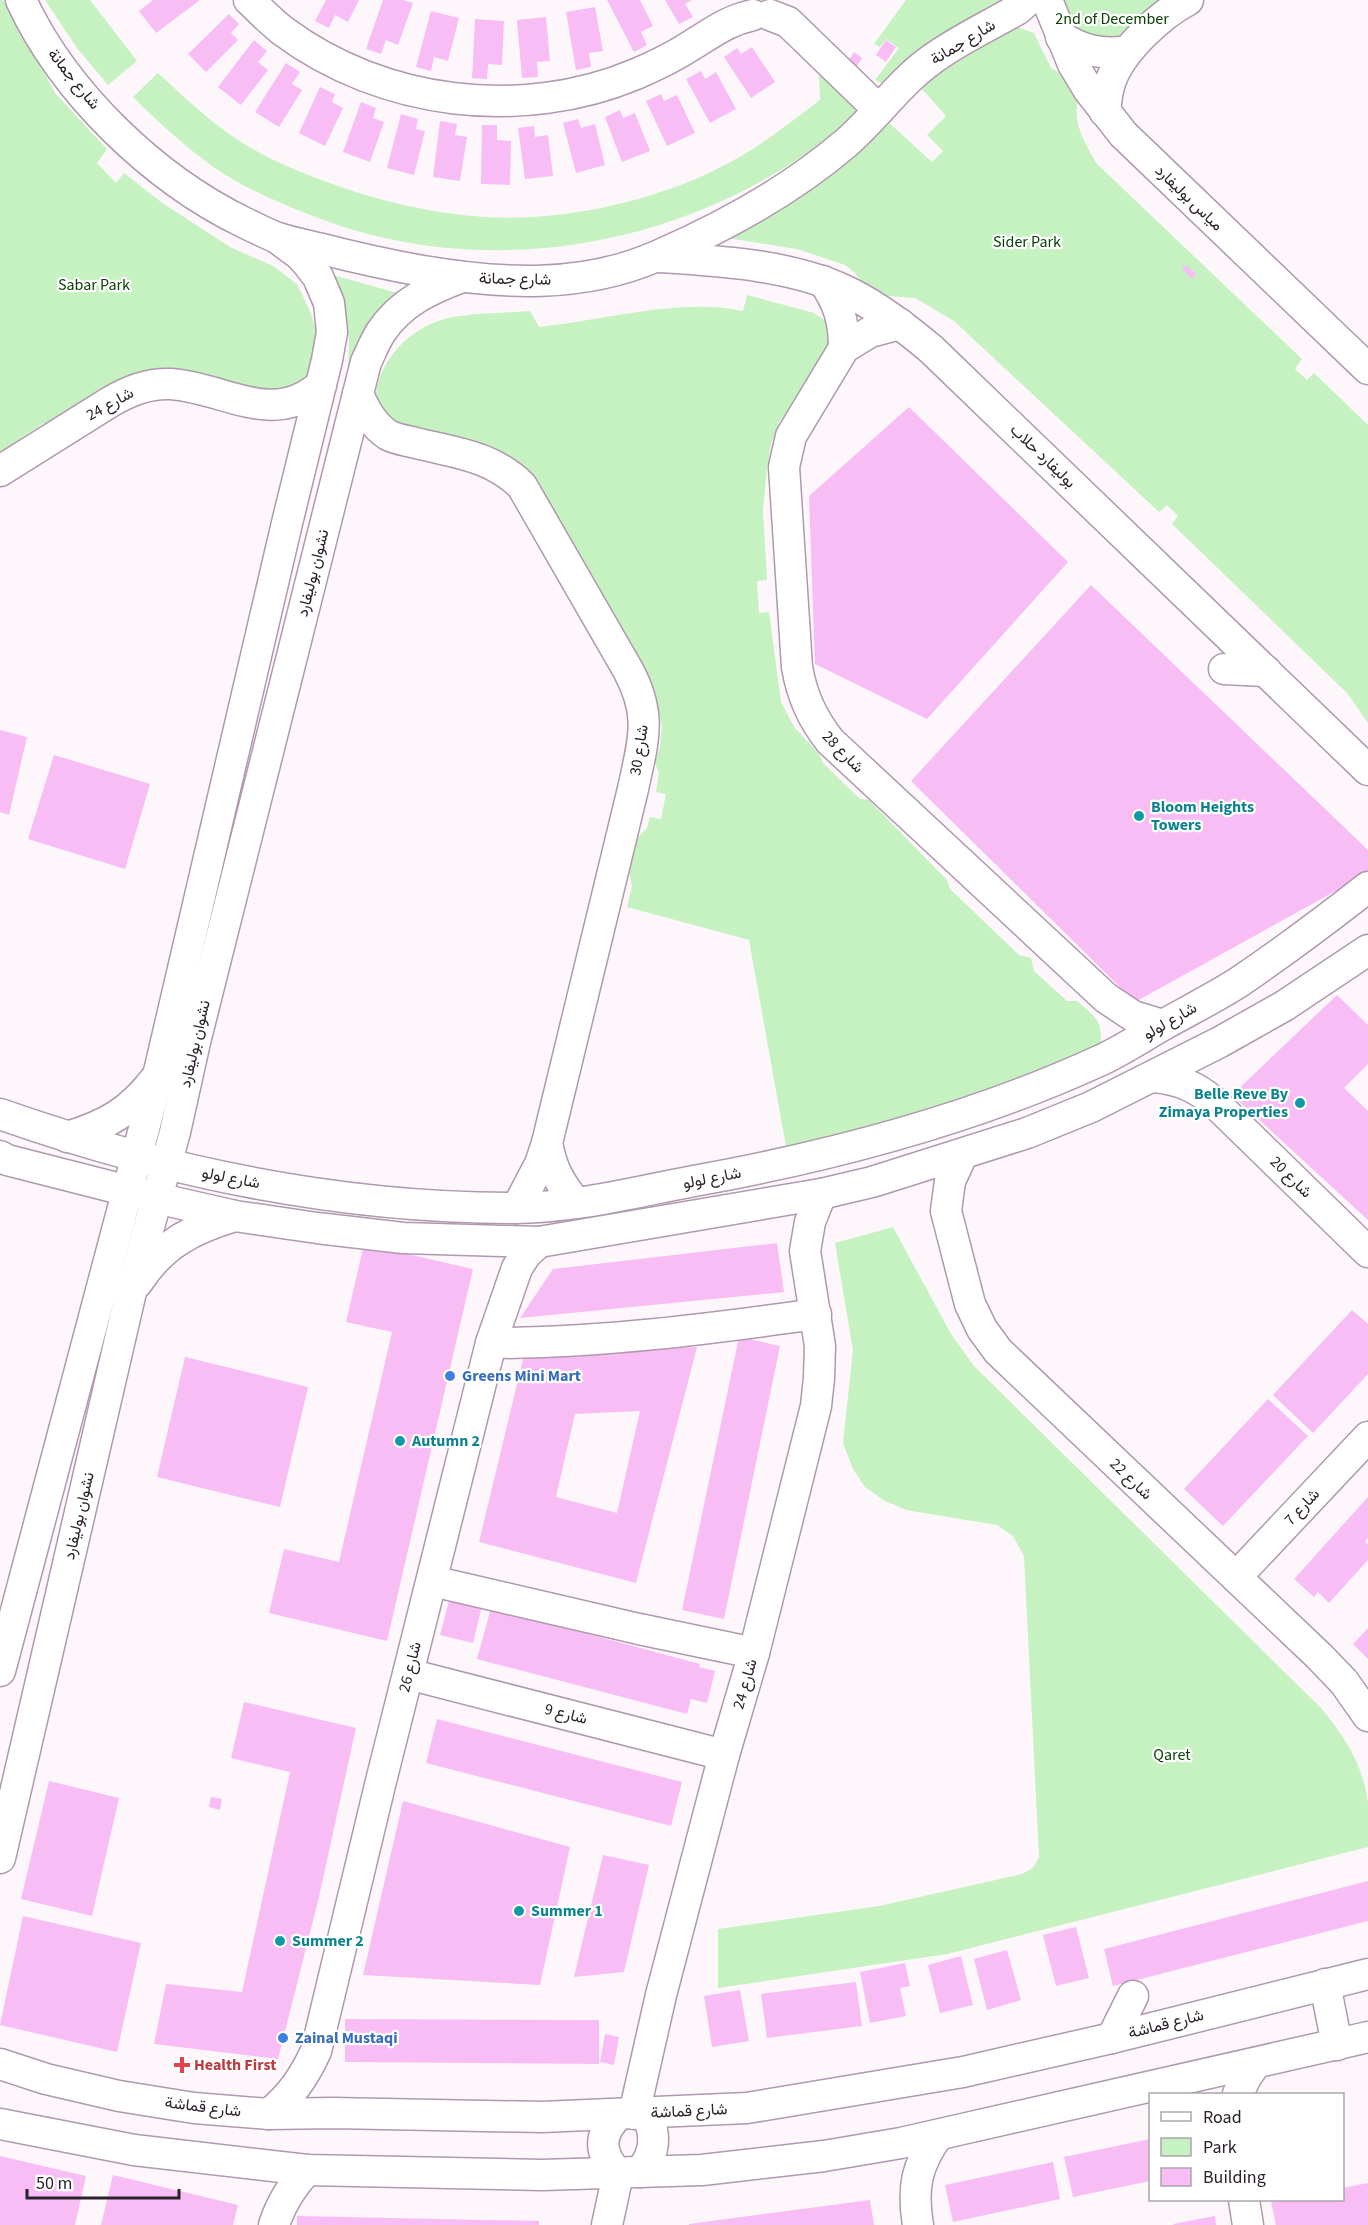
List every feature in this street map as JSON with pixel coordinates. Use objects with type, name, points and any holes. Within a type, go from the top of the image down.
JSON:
[{"type":"street","name":"شارع جمانة","points":[[21,0],[55,59],[85,98],[168,176],[220,211],[277,238],[400,267],[462,277],[516,282],[570,279],[623,269],[656,257],[751,209],[806,175],[848,142],[918,70],[945,50],[1018,9],[1028,0]]},
{"type":"street","points":[[249,0],[282,30],[335,63],[393,87],[454,99],[515,102],[577,93],[636,74],[691,46],[718,27],[761,5],[788,22],[884,105]]},
{"type":"street","name":"مياس بوليفارد","points":[[1047,0],[1073,64],[1105,112],[1123,134],[1368,369]]},
{"type":"street","points":[[1105,112],[1111,80],[1128,51],[1174,7],[1188,0]]},
{"type":"street","points":[[1061,37],[1093,52],[1110,54],[1128,51]]},
{"type":"street","name":"نشوان بوليفارد","points":[[0,1858],[129,1296],[142,1195],[137,1156],[158,1076],[332,334],[329,303],[318,277],[300,255],[277,238]]},
{"type":"street","name":"بوليفارد حلاب","points":[[656,257],[712,261],[768,269],[823,282],[850,293],[900,324],[940,357],[1368,770]]},
{"type":"street","name":"نشوان بوليفارد","points":[[0,1671],[142,1195],[166,1165],[366,362],[381,332],[403,307],[431,289],[462,277]]},
{"type":"street","points":[[823,282],[834,296],[841,313],[844,348]]},
{"type":"street","name":"شارع 28","points":[[900,324],[870,332],[844,348],[791,436],[784,467],[797,667],[800,687],[807,707],[817,725],[830,741],[1106,998],[1133,1016],[1163,1025]]},
{"type":"street","name":"شارع 24","points":[[0,471],[110,402],[128,392],[148,386],[170,384],[191,387],[268,406],[283,406],[310,395],[321,385]]},
{"type":"street","points":[[358,394],[371,419],[391,437]]},
{"type":"street","name":"شارع 24","points":[[268,406],[292,426],[300,439],[304,454]]},
{"type":"street","name":"شارع 30","points":[[343,456],[366,443],[391,437],[483,460],[511,475],[522,486],[628,670],[638,689],[644,709],[645,730],[637,770],[548,1143],[540,1164],[517,1208]]},
{"type":"street","points":[[1224,669],[1266,671]]},
{"type":"street","name":"شارع لولو","points":[[0,1114],[67,1137],[166,1165],[301,1192],[409,1204],[517,1208],[576,1203],[735,1174],[914,1131],[1026,1092],[1102,1059],[1235,984],[1303,938],[1368,887]]},
{"type":"street","name":"شارع لولو","points":[[0,1156],[7,1160],[142,1195],[235,1216],[403,1238],[539,1242],[821,1194],[903,1173],[1028,1133],[1091,1107],[1220,1042],[1284,1006],[1368,950]]},
{"type":"street","points":[[1102,1059],[1108,1044],[1110,1029],[1110,1013],[1106,998]]},
{"type":"street","points":[[1214,1101],[1212,1071],[1220,1042]]},
{"type":"street","points":[[67,1137],[93,1129],[119,1116],[141,1098],[158,1076]]},
{"type":"street","name":"شارع 20","points":[[1153,1077],[1170,1078],[1186,1083],[1214,1101],[1368,1252]]},
{"type":"street","name":"شارع 30","points":[[548,1143],[552,1165],[562,1185],[576,1203]]},
{"type":"street","name":"شارع 22","points":[[962,1155],[950,1181],[946,1211],[970,1304],[982,1329],[998,1351],[1344,1682],[1368,1716]]},
{"type":"street","points":[[903,1173],[946,1211]]},
{"type":"street","name":"شارع 24","points":[[633,2114],[661,1995],[724,1755],[754,1653],[816,1406],[820,1346],[805,1251],[810,1222],[821,1194]]},
{"type":"street","name":"شارع 24","points":[[760,1204],[786,1224],[805,1251]]},
{"type":"street","points":[[129,1296],[148,1267],[172,1243],[202,1226],[235,1216]]},
{"type":"street","points":[[482,1240],[510,1285]]},
{"type":"street","name":"شارع 26","points":[[269,2114],[297,2087],[316,2051],[491,1343],[517,1268],[526,1254],[539,1242]]},
{"type":"street","points":[[491,1343],[555,1343],[632,1337],[816,1314]]},
{"type":"street","name":"شارع 7","points":[[1236,1577],[1368,1437]]},
{"type":"street","points":[[432,1581],[754,1653]]},
{"type":"street","name":"شارع 9","points":[[408,1674],[724,1755]]},
{"type":"street","name":"شارع قماشة","points":[[0,2064],[46,2079],[119,2096],[194,2108],[269,2114],[542,2117],[747,2108],[963,2073],[1368,1974]]},
{"type":"street","points":[[1325,1984],[1337,2044]]},
{"type":"street","points":[[1112,2038],[1133,1996]]},
{"type":"street","points":[[1166,2093],[1198,2087],[1256,2063],[1368,2037]]},
{"type":"street","name":"شارع 26","points":[[316,2051],[321,2083],[333,2113]]},
{"type":"street","points":[[1239,2093],[1256,2063]]},
{"type":"street","points":[[4,2127],[134,2150],[307,2170],[542,2175],[629,2173],[702,2170],[864,2150],[1149,2096]]},
{"type":"street","points":[[607,2225],[629,2173],[648,2162],[653,2150],[652,2125],[633,2114],[609,2124],[604,2137],[606,2158],[629,2173]]},
{"type":"street","points":[[916,2213],[915,2183],[928,2149],[938,2135]]},
{"type":"street","points":[[864,2150],[880,2157],[895,2169],[906,2184],[916,2213]]},
{"type":"street","points":[[252,2165],[274,2224]]},
{"type":"street","points":[[274,2224],[282,2203],[307,2170]]},
{"type":"street","points":[[1244,2201],[1248,2225]]},
{"type":"green space","name":"Sabar Park","points":[[0,0],[3,0],[56,94],[107,149],[97,163],[116,183],[124,173],[161,202],[230,247],[273,266],[297,284],[310,311],[317,333],[315,366],[296,402],[182,377],[54,434],[44,423],[19,439],[27,453],[0,462]]},
{"type":"green space","points":[[45,0],[90,0],[137,61],[108,85],[77,48]]},
{"type":"green space","points":[[906,0],[1011,0],[887,86],[875,80],[899,48],[886,39],[880,47],[874,44]]},
{"type":"green space","name":"2nd of December","points":[[1062,0],[1162,0],[1126,38],[1085,39],[1064,13]]},
{"type":"green space","name":"Sider Park","points":[[1014,26],[1034,33],[1051,68],[1065,76],[1078,101],[1078,125],[1096,163],[1302,359],[1295,369],[1307,380],[1314,373],[1368,425],[1368,723],[1347,693],[1172,524],[1178,516],[1167,505],[1159,512],[954,321],[915,298],[887,296],[862,282],[845,265],[797,249],[714,236],[887,121],[932,162],[943,151],[927,135],[946,116],[922,89],[944,67]]},
{"type":"green space","points":[[819,70],[844,98],[855,90],[860,113],[787,166],[733,196],[676,220],[616,237],[555,247],[494,250],[432,246],[372,235],[284,204],[256,192],[216,169],[176,138],[133,97],[158,73],[235,138],[264,155],[306,174],[336,186],[399,204],[463,215],[515,218],[580,212],[613,205],[645,197],[706,174],[757,146],[820,100]]},
{"type":"green space","points":[[326,273],[397,293],[348,374],[349,339],[344,318]]},
{"type":"green space","points":[[747,295],[814,313],[830,324],[836,338],[826,373],[793,403],[779,422],[771,444],[767,468],[763,511],[767,580],[757,581],[759,613],[769,612],[781,702],[794,727],[819,754],[823,763],[860,799],[869,800],[947,880],[950,889],[1019,955],[1031,958],[1034,971],[1067,1001],[1077,1001],[1090,1013],[1098,1022],[1101,1034],[1100,1051],[989,1103],[974,1093],[938,1108],[898,1119],[896,1128],[788,1158],[749,940],[627,907],[632,886],[629,871],[637,838],[647,828],[650,817],[661,819],[666,794],[656,792],[659,773],[655,763],[660,747],[662,727],[656,704],[644,677],[641,661],[602,593],[588,584],[555,513],[415,440],[377,412],[376,395],[386,364],[395,352],[417,331],[445,319],[530,311],[539,327],[667,308],[714,307],[743,311]]},
{"type":"green space","name":"Qaret","points":[[893,1227],[951,1334],[974,1366],[1330,1719],[1352,1753],[1366,1790],[1368,1847],[947,1954],[718,1988],[718,1929],[879,1906],[1022,1874],[1033,1868],[1039,1857],[1024,1556],[1013,1536],[997,1525],[906,1510],[883,1500],[865,1487],[853,1469],[843,1443],[853,1350],[835,1243]]},
{"type":"building","points":[[153,0],[200,0],[156,33],[139,11]]},
{"type":"building","points":[[326,0],[359,0],[348,22],[335,15],[329,28],[315,21]]},
{"type":"building","points":[[383,0],[403,0],[413,3],[398,45],[386,40],[381,54],[366,49]]},
{"type":"building","points":[[607,0],[640,0],[653,26],[641,32],[647,45],[634,52]]},
{"type":"building","points":[[665,0],[692,0],[685,4],[693,17],[679,24]]},
{"type":"building","points":[[595,7],[603,51],[589,53],[591,67],[576,70],[566,12]]},
{"type":"building","points":[[431,11],[459,18],[448,61],[434,57],[431,71],[416,67]]},
{"type":"building","points":[[229,14],[239,24],[231,33],[238,40],[206,72],[188,54]]},
{"type":"building","points":[[546,17],[550,61],[537,62],[538,77],[522,78],[517,20]]},
{"type":"building","points":[[475,19],[504,21],[502,65],[488,64],[487,79],[472,78]]},
{"type":"building","points":[[254,40],[267,51],[258,62],[268,70],[241,105],[218,87]]},
{"type":"building","points":[[886,40],[896,47],[886,62],[876,55]]},
{"type":"building","points":[[752,47],[775,82],[751,98],[724,57],[737,48],[741,54]]},
{"type":"building","points":[[854,52],[862,58],[857,66],[849,60]]},
{"type":"building","points":[[286,63],[300,72],[292,84],[302,90],[279,127],[255,112]]},
{"type":"building","points":[[701,71],[705,79],[716,72],[736,109],[710,123],[686,79]]},
{"type":"building","points":[[320,87],[335,94],[332,102],[343,108],[325,146],[299,133]]},
{"type":"building","points":[[661,94],[664,101],[677,95],[695,133],[667,146],[646,101]]},
{"type":"building","points":[[361,102],[376,108],[373,118],[384,122],[370,162],[343,152]]},
{"type":"building","points":[[620,110],[623,118],[635,113],[650,151],[622,162],[605,117]]},
{"type":"building","points":[[401,114],[418,119],[416,129],[425,131],[414,175],[387,168]]},
{"type":"building","points":[[578,119],[581,128],[595,124],[605,165],[576,173],[563,123]]},
{"type":"building","points":[[440,121],[457,124],[455,135],[467,137],[460,181],[433,177]]},
{"type":"building","points":[[482,125],[497,125],[497,140],[511,141],[510,185],[481,184]]},
{"type":"building","points":[[534,126],[535,137],[548,135],[553,176],[525,179],[518,128]]},
{"type":"building","points":[[1186,265],[1196,274],[1192,279],[1182,269]]},
{"type":"building","points":[[909,407],[1068,562],[927,719],[815,664],[809,496]]},
{"type":"building","name":"Bloom Heights Towers","points":[[1091,585],[1368,850],[1368,873],[1135,1002],[911,781]]},
{"type":"building","points":[[0,730],[27,737],[9,815],[0,812]]},
{"type":"building","points":[[54,755],[150,784],[125,869],[28,839]]},
{"type":"building","name":"Belle Reve By Zimaya Properties","points":[[1337,995],[1368,1025],[1368,1064],[1344,1088],[1368,1111],[1368,1220],[1232,1095]]},
{"type":"building","points":[[777,1243],[784,1292],[520,1318],[553,1269]]},
{"type":"building","name":"Autumn 2","points":[[364,1244],[473,1269],[387,1641],[269,1613],[284,1549],[339,1562],[392,1332],[346,1322]]},
{"type":"building","points":[[1352,1310],[1368,1324],[1368,1374],[1313,1433],[1273,1395]]},
{"type":"building","points":[[739,1337],[780,1346],[724,1619],[682,1610]]},
{"type":"building","points":[[697,1347],[636,1583],[479,1542],[524,1355]],"holes":[[[640,1411],[617,1513],[556,1497],[575,1414]]]},
{"type":"building","points":[[185,1357],[308,1387],[280,1507],[157,1477]]},
{"type":"building","points":[[1268,1399],[1308,1436],[1223,1526],[1184,1489]]},
{"type":"building","points":[[1368,1497],[1368,1538],[1365,1542],[1368,1544],[1368,1560],[1329,1603],[1318,1592],[1314,1597],[1294,1579]]},
{"type":"building","points":[[450,1597],[482,1606],[473,1643],[440,1635]]},
{"type":"building","points":[[491,1608],[700,1664],[699,1667],[715,1671],[707,1703],[691,1699],[687,1714],[477,1659]]},
{"type":"building","points":[[1368,1628],[1368,1659],[1353,1644]]},
{"type":"building","points":[[244,1702],[356,1728],[319,1897],[278,2059],[154,2044],[166,1984],[242,1992],[290,1772],[231,1758]]},
{"type":"building","points":[[437,1719],[682,1782],[671,1826],[426,1763]]},
{"type":"building","points":[[49,1781],[119,1798],[92,1916],[21,1899]]},
{"type":"building","points":[[211,1797],[222,1799],[220,1810],[209,1807]]},
{"type":"building","name":"Summer 1","points":[[403,1801],[570,1847],[540,1985],[363,1975]]},
{"type":"building","points":[[603,1855],[649,1865],[624,1972],[574,1977]]},
{"type":"building","points":[[1368,1881],[1368,1921],[1113,1986],[1104,1949]]},
{"type":"building","points":[[23,1916],[141,1943],[117,2052],[0,2025]]},
{"type":"building","points":[[1076,1927],[1089,1978],[1056,1986],[1043,1935]]},
{"type":"building","points":[[1007,1950],[1021,2000],[987,2010],[974,1959]]},
{"type":"building","points":[[961,1956],[973,2005],[940,2013],[928,1965]]},
{"type":"building","points":[[905,1963],[910,1986],[900,1988],[906,2016],[870,2023],[860,1972]]},
{"type":"building","points":[[856,1982],[862,2026],[767,2038],[761,1994]]},
{"type":"building","points":[[740,1990],[749,2041],[712,2047],[704,1996]]},
{"type":"building","points":[[345,2019],[599,2020],[599,2064],[345,2062]]},
{"type":"building","points":[[605,2034],[619,2037],[614,2065],[600,2062]]},
{"type":"building","points":[[1149,2139],[1149,2181],[1073,2197],[1064,2157]]},
{"type":"building","points":[[0,2156],[86,2176],[75,2225],[0,2225]]},
{"type":"building","points":[[1053,2162],[1060,2199],[953,2222],[945,2185]]},
{"type":"building","points":[[113,2175],[238,2205],[233,2225],[101,2225]]},
{"type":"building","points":[[1368,2183],[1368,2225],[1276,2225],[1271,2202],[1344,2201],[1344,2188]]},
{"type":"building","points":[[870,2200],[874,2225],[689,2225],[689,2224]]},
{"type":"building","points":[[297,2216],[539,2221],[539,2225],[297,2225]]},
{"type":"building","points":[[1215,2216],[1216,2225],[1173,2224]]},
{"type":"place","name":"Bloom Heights Towers","points":[[1139,816]]},
{"type":"place","name":"Belle Reve By Zimaya Properties","points":[[1300,1103]]},
{"type":"place","name":"Greens Mini Mart","points":[[450,1376]]},
{"type":"place","name":"Autumn 2","points":[[400,1441]]},
{"type":"place","name":"Summer 1","points":[[519,1911]]},
{"type":"place","name":"Summer 2","points":[[280,1941]]},
{"type":"place","name":"Zainal Mustaqi","points":[[283,2038]]},
{"type":"place","name":"Health First","points":[[182,2065]]}]
